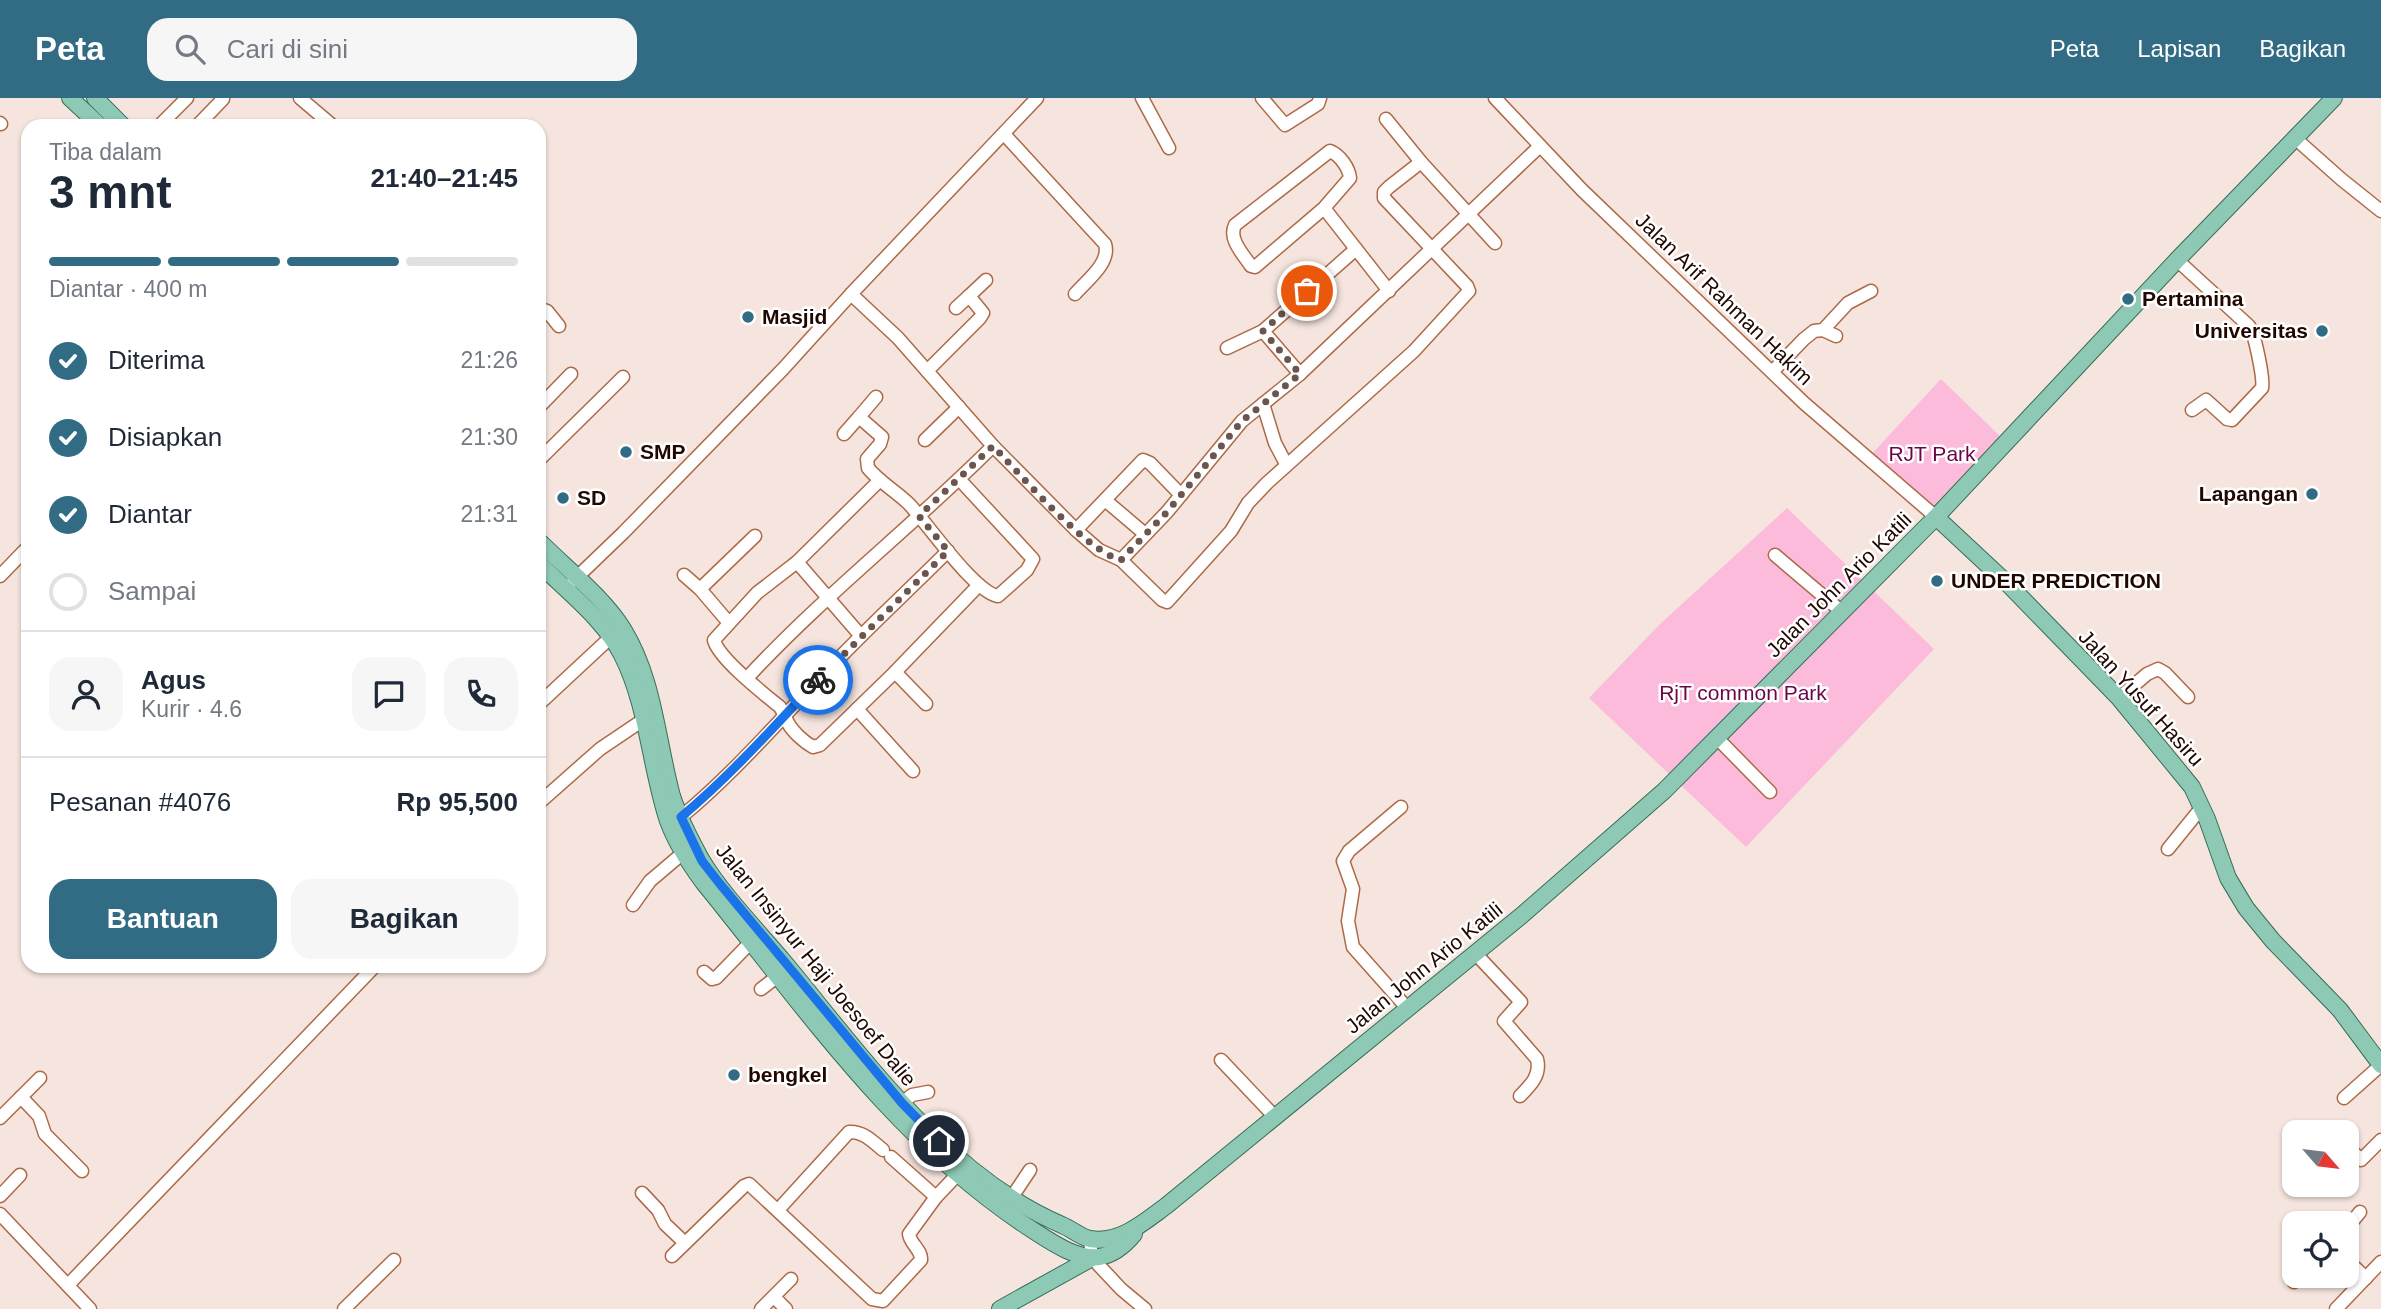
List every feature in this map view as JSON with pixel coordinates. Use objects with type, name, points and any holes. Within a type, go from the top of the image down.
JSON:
[{"type":"main road","points":[[94,98],[116,119]]},
{"type":"main road","name":"Jalan John Ario Katili","points":[[1090,1239],[1117,1237],[1142,1224],[1408,1009],[1664,791],[1936,517],[2177,260],[2334,98]]},
{"type":"main road","points":[[74,99],[93,119]]},
{"type":"main road","name":"Jalan Yusuf Hasiru","points":[[1936,517],[2009,585],[2119,698],[2192,787],[2228,878],[2246,908],[2273,941],[2340,1010],[2381,1065]]},
{"type":"main road","name":"Jalan Insinyur Haji Joesoef Dalie","points":[[546,550],[611,637],[629,672],[668,822],[683,853],[750,943],[836,1049],[895,1116],[957,1175],[1046,1238],[1072,1252],[1092,1258]]},
{"type":"main road","name":"Jalan Insinyur Haji Joesoef Dalie","points":[[546,568],[570,583],[623,628],[648,691],[673,797],[702,861],[720,884],[925,1129],[953,1153],[1040,1216],[1090,1239]]},
{"type":"main road","name":"Jalan John Ario Katili","points":[[1000,1309],[1092,1258],[1114,1252],[1132,1237],[1142,1224]]},
{"type":"street","points":[[166,119],[187,98]]},
{"type":"street","points":[[300,98],[326,119]]},
{"type":"street","points":[[570,583],[783,369],[1037,98]]},
{"type":"street","points":[[1142,98],[1168,148]]},
{"type":"street","points":[[1262,98],[1285,125],[1318,104],[1320,98]]},
{"type":"street","name":"Jalan Arif Rahman Hakim","points":[[1495,98],[1582,190],[1804,403],[1936,517]]},
{"type":"street","points":[[204,119],[223,99]]},
{"type":"street","points":[[1386,119],[1421,162],[1495,243]]},
{"type":"street","points":[[1004,134],[1105,244],[1105,260],[1074,294]]},
{"type":"street","points":[[2296,139],[2381,211]]},
{"type":"street","points":[[1121,560],[1181,495],[1242,421],[1300,374],[1540,146]]},
{"type":"street","points":[[1331,150],[1342,161],[1350,178],[1324,208],[1255,267],[1251,266],[1234,240],[1235,225],[1331,150]]},
{"type":"street","points":[[851,294],[879,319],[993,446],[1076,530],[1099,550],[1121,560],[1167,602],[1231,531],[1248,503],[1286,464],[1317,440],[1414,351],[1468,293],[1467,286],[1383,195],[1389,187],[1421,162]]},
{"type":"street","points":[[1324,208],[1389,291]]},
{"type":"street","points":[[1227,348],[1263,331],[1356,249]]},
{"type":"street","points":[[2177,260],[2249,326],[2256,337],[2259,367],[2264,382],[2262,388],[2232,420],[2227,419],[2206,400],[2192,410]]},
{"type":"street","points":[[956,308],[986,280]]},
{"type":"street","points":[[1823,330],[1848,303],[1871,291]]},
{"type":"street","points":[[927,371],[982,315],[982,310],[969,296]]},
{"type":"street","points":[[546,310],[559,326]]},
{"type":"street","points":[[1773,371],[1814,331],[1823,330],[1836,337]]},
{"type":"street","points":[[1263,331],[1300,374]]},
{"type":"street","points":[[546,400],[571,374]]},
{"type":"street","points":[[546,453],[623,377]]},
{"type":"street","points":[[844,434],[876,397]]},
{"type":"street","points":[[1263,404],[1275,443],[1286,464]]},
{"type":"street","points":[[925,440],[959,407]]},
{"type":"street","points":[[859,417],[881,434],[881,440],[870,454],[868,468],[899,494],[979,585],[992,595],[1001,594],[1027,570],[1033,559],[959,480]]},
{"type":"street","points":[[747,678],[828,597],[959,480],[993,446]]},
{"type":"street","points":[[1076,530],[1143,460],[1150,463],[1181,495]]},
{"type":"street","points":[[880,480],[797,562],[757,593],[713,642],[762,692],[783,719],[813,747],[820,745],[979,585]]},
{"type":"street","points":[[1105,500],[1145,534]]},
{"type":"street","points":[[700,589],[755,536]]},
{"type":"street","points":[[681,817],[783,719],[948,551]]},
{"type":"street","points":[[0,576],[21,554]]},
{"type":"street","points":[[1775,555],[1841,611]]},
{"type":"street","points":[[797,562],[862,636]]},
{"type":"street","points":[[684,575],[729,623]]},
{"type":"street","points":[[546,697],[611,637]]},
{"type":"street","points":[[2119,698],[2147,674],[2158,669],[2188,697]]},
{"type":"street","points":[[895,672],[926,704]]},
{"type":"street","points":[[857,709],[913,771]]},
{"type":"street","points":[[546,797],[600,749],[643,720]]},
{"type":"street","points":[[1717,738],[1770,792]]},
{"type":"street","points":[[1401,807],[1349,851],[1343,861],[1353,889],[1349,921],[1353,947],[1408,1009]]},
{"type":"street","points":[[2168,849],[2202,807]]},
{"type":"street","points":[[633,905],[650,881],[683,853]]},
{"type":"street","points":[[704,972],[712,979],[716,978],[750,943]]},
{"type":"street","points":[[1475,953],[1521,1002],[1504,1021],[1538,1065],[1534,1081],[1520,1096]]},
{"type":"street","points":[[68,1285],[368,973]]},
{"type":"street","points":[[761,989],[778,976]]},
{"type":"street","points":[[1221,1060],[1275,1117]]},
{"type":"street","points":[[2344,1098],[2381,1065]]},
{"type":"street","points":[[0,1118],[40,1078]]},
{"type":"street","points":[[902,1103],[912,1095],[928,1092]]},
{"type":"street","points":[[21,1097],[39,1116],[45,1134],[82,1171]]},
{"type":"street","points":[[778,1210],[849,1132],[866,1136],[936,1197]]},
{"type":"street","points":[[2359,1158],[2361,1160],[2381,1140]]},
{"type":"street","points":[[1012,1197],[1030,1170]]},
{"type":"street","points":[[0,1196],[20,1175]]},
{"type":"street","points":[[672,1256],[747,1185],[753,1187],[872,1299],[880,1302],[921,1260],[909,1234],[936,1197],[957,1175]]},
{"type":"street","points":[[642,1193],[658,1210],[665,1224],[685,1243]]},
{"type":"street","points":[[0,1214],[90,1309]]},
{"type":"street","points":[[1090,1239],[1092,1258],[1121,1289],[1145,1309]]},
{"type":"street","points":[[344,1309],[394,1260]]},
{"type":"street","points":[[2336,1309],[2381,1262]]},
{"type":"street","points":[[2359,1271],[2366,1278]]},
{"type":"street","points":[[761,1309],[791,1279]]},
{"type":"street","points":[[774,1297],[786,1309]]},
{"type":"green space","name":"RJT Park","points":[[1941,379],[2005,441],[1934,515],[1869,457]]},
{"type":"green space","name":"RjT common Park","points":[[1787,508],[1934,649],[1746,847],[1589,698],[1659,625]]},
{"type":"way so far","points":[[818,680],[948,551],[919,516],[993,446],[1076,530],[1099,550],[1121,560],[1167,512],[1242,421],[1300,374],[1263,331],[1307,291]]},
{"type":"place","name":"Pertamina","points":[[2128,299]]},
{"type":"place","name":"Masjid","points":[[748,317]]},
{"type":"place","name":"Universitas","points":[[2322,331]]},
{"type":"place","name":"SMP","points":[[626,452]]},
{"type":"place","name":"Lapangan","points":[[2312,494]]},
{"type":"place","name":"SD","points":[[563,498]]},
{"type":"place","name":"UNDER PREDICTION","points":[[1937,581]]},
{"type":"place","name":"bengkel","points":[[734,1075]]},
{"type":"route","points":[[818,680],[779,723],[681,817],[702,861],[720,884],[902,1103],[939,1141]]}]
